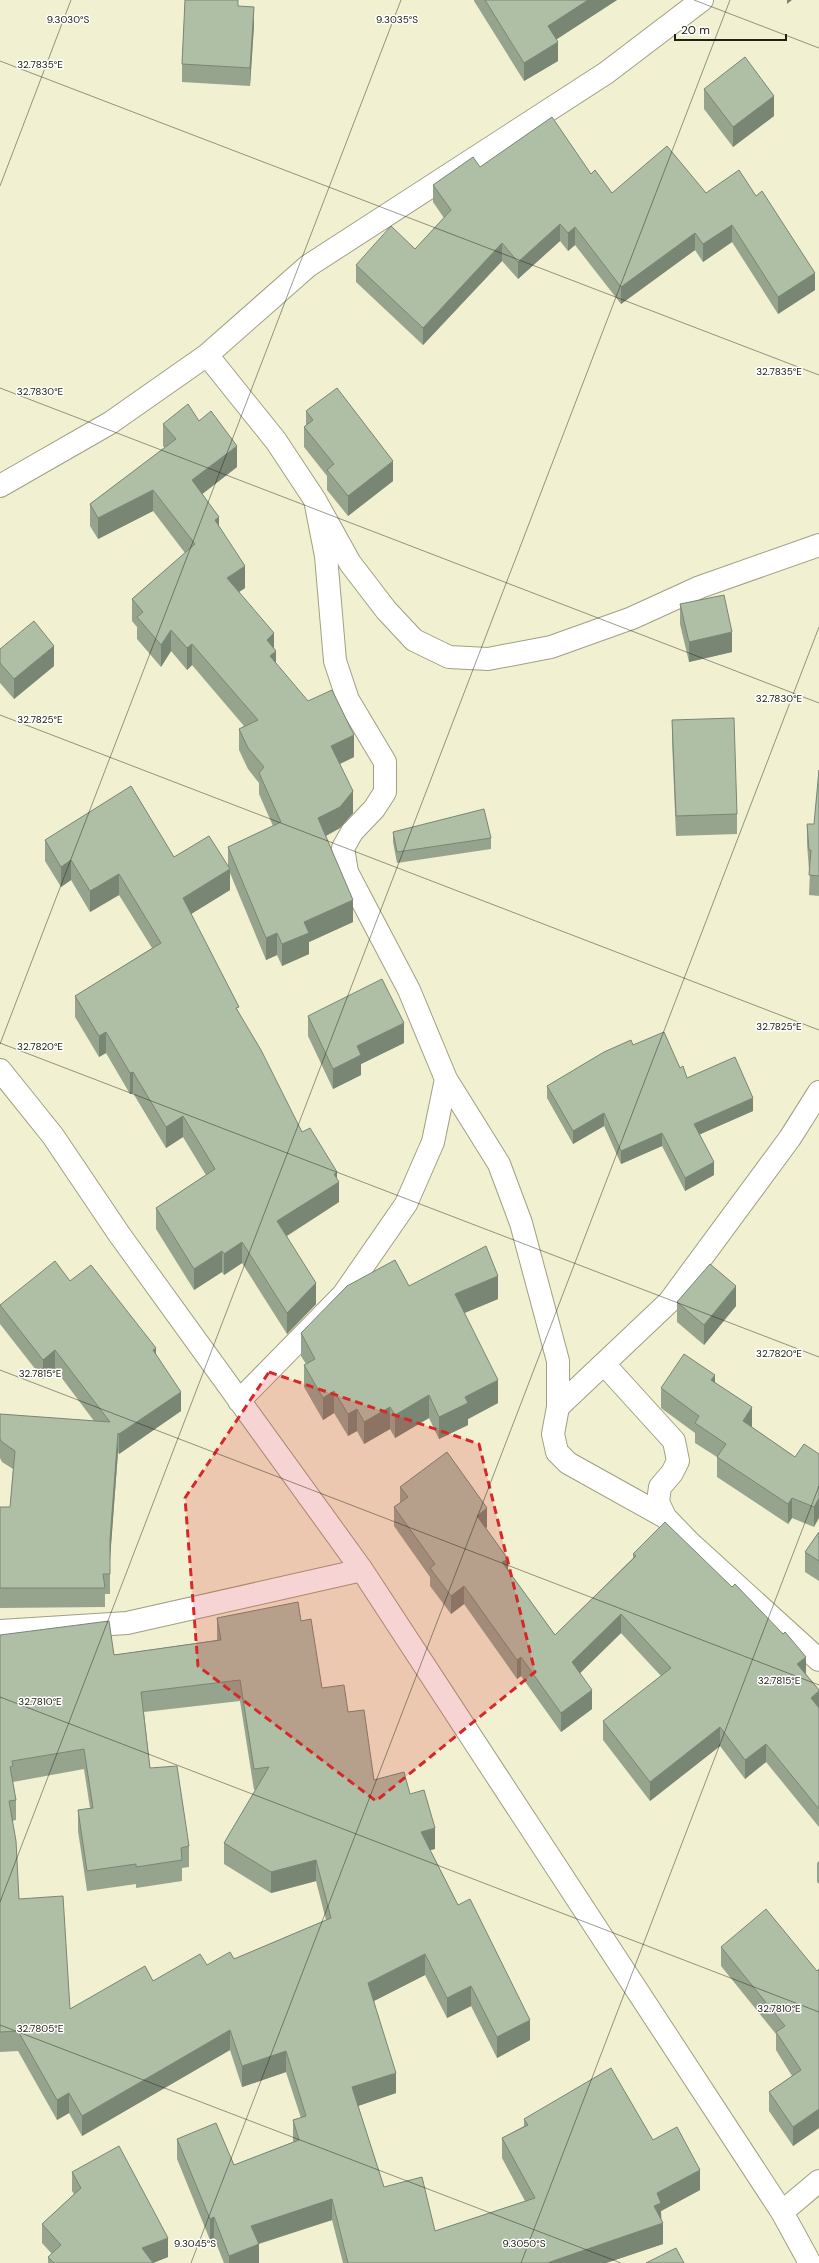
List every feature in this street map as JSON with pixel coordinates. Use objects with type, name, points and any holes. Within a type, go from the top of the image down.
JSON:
[{"type":"street","points":[[0,486],[110,422],[207,355],[308,266],[606,73],[702,0]]},
{"type":"street","points":[[207,355],[276,441],[315,500],[350,562],[386,610],[414,640],[449,657],[488,659],[551,647],[632,618],[700,587],[819,545]]},
{"type":"street","points":[[315,500],[326,556],[335,661],[348,700],[385,762],[385,792],[374,809],[352,832],[343,848],[347,872],[409,990],[446,1078],[500,1164],[521,1223],[558,1361],[558,1408],[553,1434],[557,1452],[568,1463],[665,1517],[690,1543],[819,1660]]},
{"type":"street","points":[[0,1070],[53,1136],[119,1234],[362,1570],[513,1798],[782,2212],[810,2263]]},
{"type":"street","points":[[240,1400],[343,1295],[406,1204],[433,1142],[446,1078]]},
{"type":"street","points":[[558,1408],[669,1302],[790,1138],[819,1092]]},
{"type":"street","points":[[604,1364],[646,1408],[674,1441],[678,1461],[672,1473],[660,1487],[658,1502],[665,1517]]},
{"type":"street","points":[[0,1632],[127,1623],[362,1570]]},
{"type":"street","points":[[782,2212],[819,2181]]},
{"type":"highlighted area","points":[[269,1372],[479,1444],[535,1672],[376,1801],[198,1666],[185,1498]]},
{"type":"building","points":[[185,0],[238,0],[238,6],[254,7],[250,68],[182,64]]},
{"type":"building","points":[[485,0],[588,0],[548,26],[558,42],[524,63]]},
{"type":"building","points":[[745,57],[774,96],[733,127],[704,89]]},
{"type":"building","points":[[552,117],[591,174],[595,170],[612,193],[667,146],[706,193],[739,170],[756,196],[762,191],[815,273],[778,297],[732,225],[703,244],[695,233],[621,287],[575,227],[568,233],[560,224],[518,262],[502,243],[423,328],[356,265],[391,226],[415,249],[451,210],[433,185],[473,157],[480,167]]},
{"type":"building","points":[[337,388],[393,461],[348,496],[327,470],[334,464],[304,427],[313,420],[306,411]]},
{"type":"building","points":[[188,404],[199,421],[211,411],[237,446],[192,480],[219,517],[215,520],[245,566],[227,578],[274,633],[267,640],[276,651],[270,656],[308,701],[332,690],[354,735],[331,746],[353,791],[340,807],[318,818],[353,900],[304,922],[309,933],[282,944],[277,933],[266,938],[228,847],[281,822],[259,773],[264,767],[248,748],[239,729],[258,720],[192,644],[187,648],[171,630],[161,645],[137,617],[143,612],[132,599],[195,544],[153,490],[98,518],[90,504],[176,439],[163,424]]},
{"type":"building","points":[[724,595],[732,632],[689,642],[680,604]]},
{"type":"building","points":[[34,621],[54,646],[14,679],[0,663],[0,649]]},
{"type":"building","points":[[734,718],[737,814],[676,816],[672,720]]},
{"type":"building","points":[[819,770],[819,876],[809,875],[811,850],[809,850],[807,824],[814,824]]},
{"type":"building","points":[[131,786],[174,857],[209,836],[230,869],[183,898],[239,1007],[236,1008],[261,1050],[302,1132],[310,1128],[337,1172],[334,1174],[339,1182],[277,1221],[316,1283],[287,1313],[242,1242],[224,1254],[222,1251],[194,1269],[156,1208],[215,1169],[183,1116],[166,1127],[133,1072],[130,1073],[106,1032],[99,1036],[75,996],[161,943],[119,874],[90,891],[71,860],[61,867],[45,840]]},
{"type":"building","points":[[484,809],[491,838],[397,852],[393,832]]},
{"type":"building","points":[[382,979],[404,1023],[357,1046],[361,1055],[333,1069],[308,1016]]},
{"type":"building","points":[[664,1032],[680,1068],[683,1066],[687,1078],[735,1057],[753,1098],[694,1124],[714,1162],[685,1178],[662,1133],[621,1151],[604,1113],[573,1131],[547,1086],[604,1052],[631,1040],[633,1045]]},
{"type":"building","points":[[486,1246],[498,1276],[455,1294],[498,1380],[465,1397],[468,1403],[439,1417],[429,1395],[395,1415],[390,1407],[364,1422],[357,1409],[348,1414],[334,1391],[323,1398],[304,1365],[315,1359],[301,1333],[347,1286],[395,1260],[409,1286]]},
{"type":"building","points":[[55,1261],[70,1281],[91,1265],[156,1348],[153,1350],[181,1392],[119,1434],[118,1433],[110,1540],[110,1574],[103,1574],[105,1588],[0,1588],[0,1507],[10,1507],[15,1451],[0,1439],[0,1414],[110,1422],[55,1350],[43,1360],[0,1305]]},
{"type":"building","points":[[710,1264],[736,1286],[704,1325],[677,1302]]},
{"type":"building","points":[[684,1354],[715,1375],[711,1380],[752,1407],[743,1421],[795,1457],[804,1444],[819,1454],[819,1498],[814,1507],[792,1498],[788,1504],[717,1457],[726,1444],[695,1423],[699,1416],[661,1388]]},
{"type":"building","points":[[447,1452],[487,1508],[477,1516],[508,1559],[502,1562],[555,1635],[636,1556],[633,1554],[665,1522],[732,1587],[735,1584],[783,1634],[785,1632],[806,1657],[797,1664],[819,1690],[811,1698],[819,1708],[819,1809],[766,1744],[745,1760],[720,1727],[650,1782],[603,1721],[671,1668],[621,1614],[572,1662],[592,1690],[561,1713],[521,1657],[517,1660],[464,1586],[451,1596],[430,1568],[435,1564],[394,1507],[408,1497],[400,1487]]},
{"type":"building","points":[[819,1532],[819,1561],[805,1552]]},
{"type":"building","points":[[298,1602],[301,1621],[311,1619],[322,1688],[344,1685],[348,1712],[364,1710],[374,1780],[404,1772],[410,1794],[424,1790],[435,1828],[421,1832],[458,1905],[470,1899],[530,2020],[497,2037],[471,1986],[447,1998],[425,1954],[368,1983],[396,2073],[352,2087],[384,2187],[422,2177],[435,2231],[535,2198],[502,2138],[528,2125],[524,2119],[611,2068],[653,2140],[677,2127],[700,2170],[657,2193],[661,2203],[654,2206],[663,2223],[547,2263],[348,2263],[332,2199],[251,2226],[259,2244],[229,2256],[214,2217],[210,2219],[177,2139],[216,2123],[234,2165],[299,2140],[293,2120],[306,2116],[286,2051],[242,2066],[230,2030],[82,2116],[69,2093],[57,2100],[18,2031],[0,2032],[0,1635],[109,1621],[114,1655],[221,1640],[217,1618]],"holes":[[[240,1680],[254,1769],[269,1767],[224,1843],[271,1872],[316,1860],[331,1918],[234,1959],[230,1952],[207,1965],[200,1954],[153,1981],[145,1966],[70,2009],[63,1896],[19,1899],[16,1841],[9,1801],[16,1800],[10,1767],[13,1766],[12,1761],[84,1749],[93,1808],[78,1810],[87,1871],[136,1864],[136,1867],[182,1860],[181,1848],[189,1846],[177,1766],[150,1768],[141,1692]]]},
{"type":"building","points":[[766,1909],[817,1971],[819,1969],[819,2109],[793,2127],[769,2092],[801,2070],[776,2032],[785,2026],[721,1947]]},
{"type":"building","points":[[119,2146],[168,2238],[142,2248],[153,2263],[54,2263],[48,2257],[61,2245],[42,2224],[81,2188],[72,2172]]},
{"type":"building","points":[[676,2248],[684,2263],[646,2263]]}]
